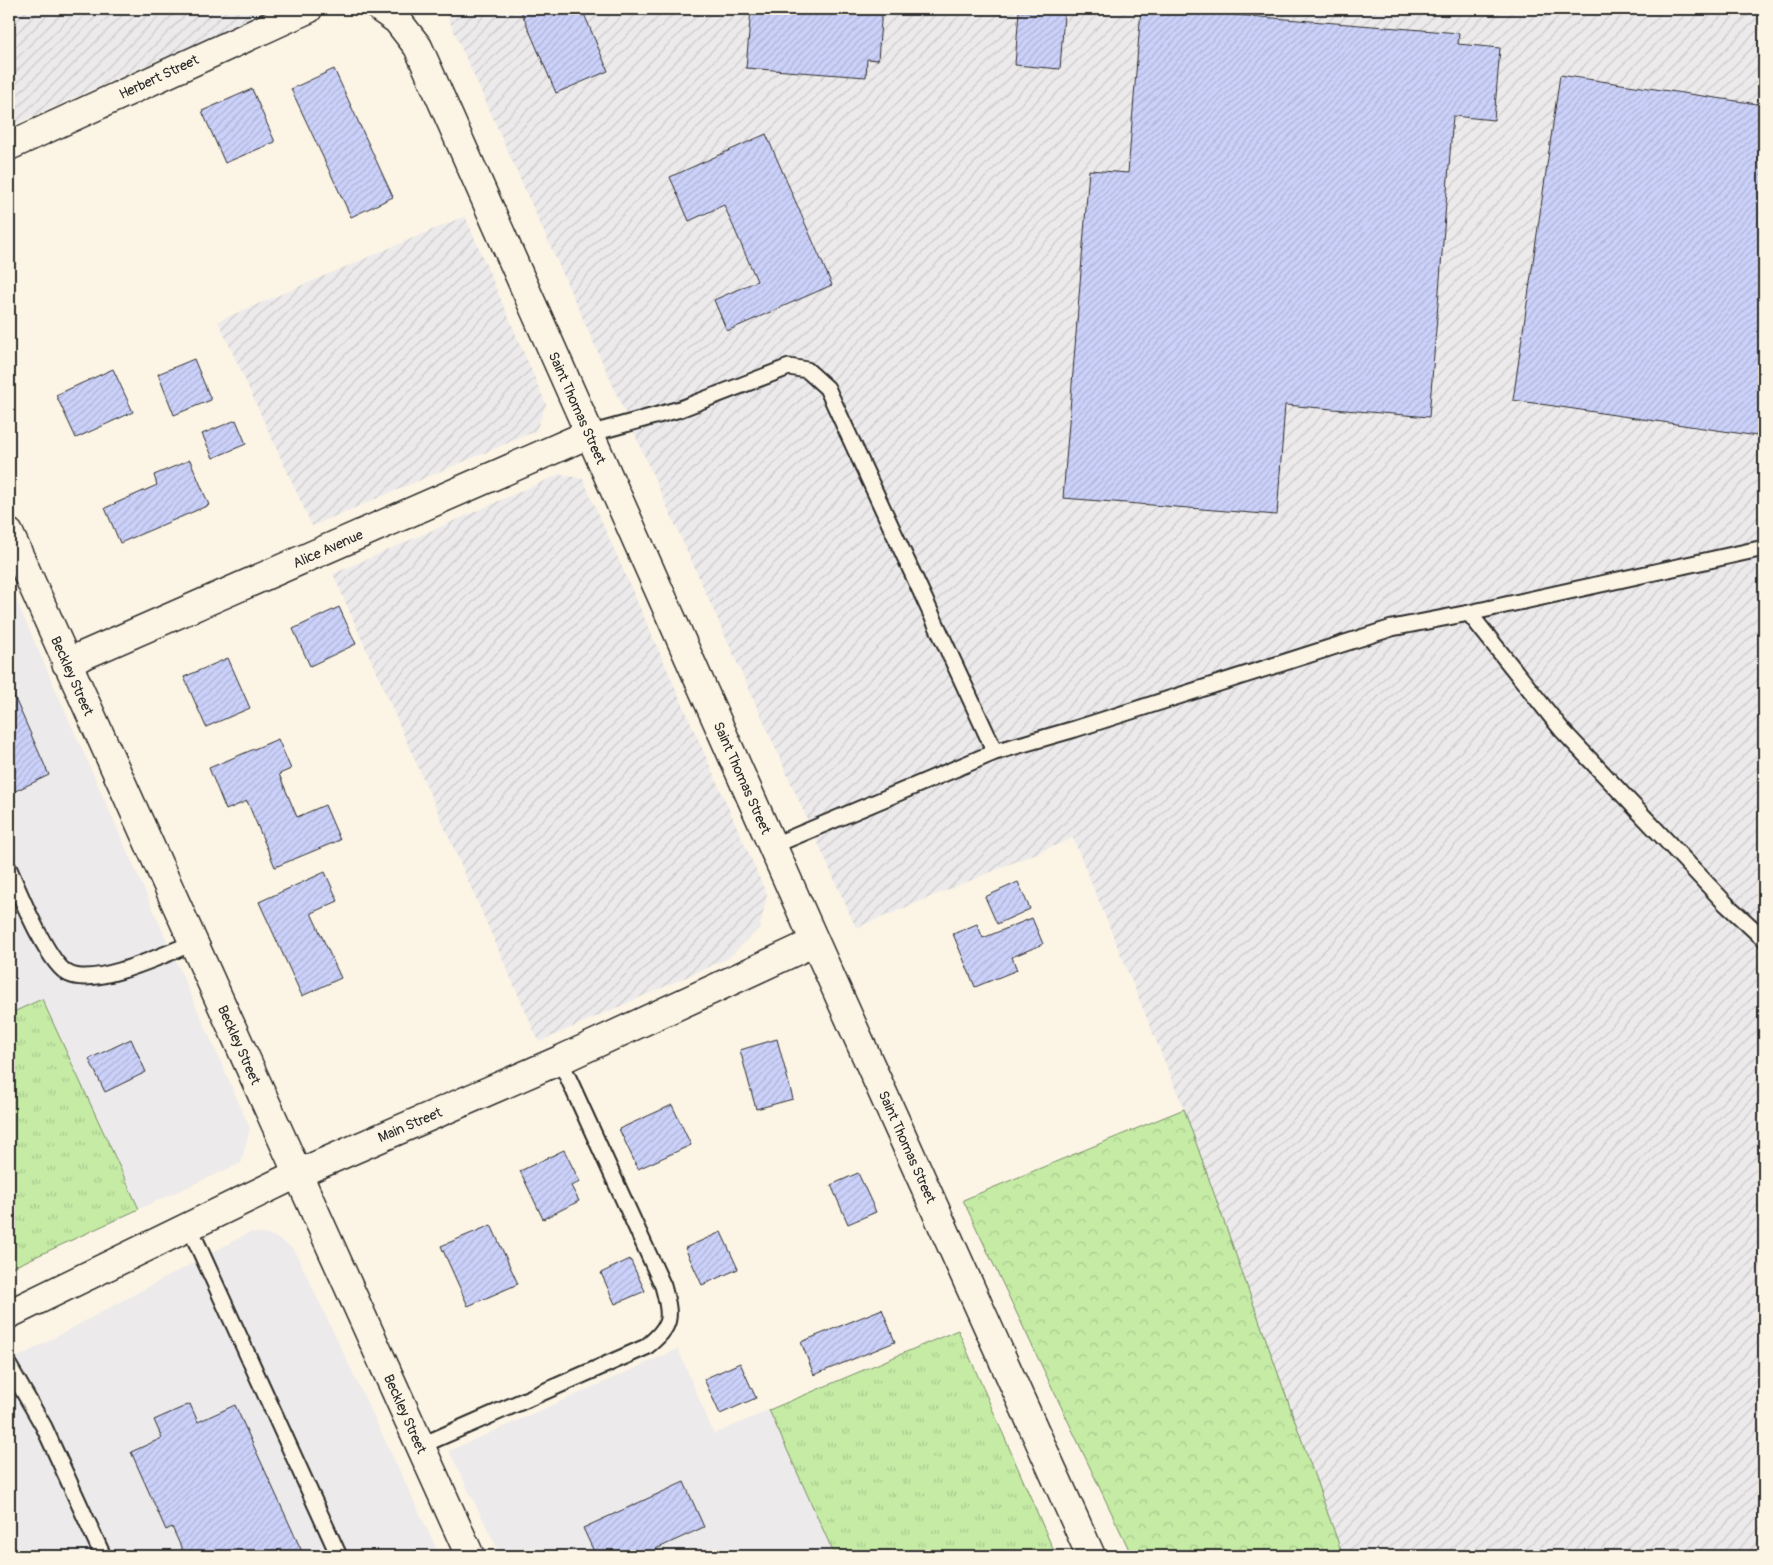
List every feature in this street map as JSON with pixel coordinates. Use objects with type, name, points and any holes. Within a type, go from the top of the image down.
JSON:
[{"type":"street","name":"Herbert Street","points":[[9,146],[308,9]]},
{"type":"street","name":"Saint Thomas Street","points":[[381,9],[397,20],[418,47],[772,846],[1091,1556]]},
{"type":"street","name":"Alice Avenue","points":[[66,663],[589,434]]},
{"type":"street","name":"Beckley Street","points":[[9,533],[15,564],[66,663],[470,1556]]},
{"type":"street","name":"Main Street","points":[[9,1314],[297,1174],[560,1060],[815,942]]},
{"type":"lane","points":[[589,434],[680,410],[789,367],[807,370],[828,388],[995,752]]},
{"type":"lane","points":[[772,846],[995,752],[1075,729],[1392,628],[1469,613],[1764,548]]},
{"type":"lane","points":[[1469,613],[1562,730],[1726,904],[1764,939]]},
{"type":"lane","points":[[9,869],[49,954],[68,974],[89,978],[123,970],[193,943]]},
{"type":"lane","points":[[420,1446],[646,1347],[661,1335],[669,1321],[668,1304],[663,1286],[560,1060]]},
{"type":"lane","points":[[189,1226],[339,1556]]},
{"type":"lane","points":[[9,1366],[44,1426],[103,1556]]},
{"type":"shaded area","points":[[9,9],[273,9],[9,127]]},
{"type":"shaded area","points":[[444,9],[1764,9],[1764,1556],[1343,1556],[1184,1109],[1073,838],[856,928]]},
{"type":"shaded area","points":[[465,216],[546,404],[536,431],[312,526],[218,321]]},
{"type":"shaded area","points":[[560,474],[583,479],[767,895],[760,927],[727,959],[539,1042],[333,574]]},
{"type":"shaded area","points":[[9,584],[250,1128],[241,1163],[139,1209],[43,1000],[9,1014]]},
{"type":"shaded area","points":[[250,1232],[273,1236],[294,1249],[440,1556],[9,1556],[9,1362]]},
{"type":"shaded area","points":[[678,1349],[714,1434],[769,1410],[835,1556],[501,1556],[449,1451]]},
{"type":"green space","points":[[42,999],[139,1209],[9,1269],[9,1014]]},
{"type":"green space","points":[[1184,1109],[1343,1556],[1132,1556],[963,1200]]},
{"type":"green space","points":[[958,1330],[1056,1556],[835,1556],[769,1410]]},
{"type":"building","points":[[520,9],[576,9],[577,12],[582,9],[608,71],[556,93]]},
{"type":"building","points":[[751,9],[882,9],[878,60],[867,59],[866,77],[746,68]]},
{"type":"building","points":[[1141,9],[1162,9],[1459,33],[1458,44],[1500,48],[1494,120],[1453,116],[1429,417],[1285,405],[1277,515],[1063,498],[1089,170],[1128,173]]},
{"type":"building","points":[[1019,11],[1064,14],[1060,69],[1015,65]]},
{"type":"building","points":[[334,69],[393,197],[351,217],[291,89]]},
{"type":"building","points":[[1560,75],[1764,105],[1764,437],[1513,400]]},
{"type":"building","points":[[252,89],[275,142],[225,163],[202,111]]},
{"type":"building","points":[[766,134],[832,285],[727,331],[714,300],[757,281],[724,205],[689,221],[670,177]]},
{"type":"building","points":[[194,359],[211,400],[174,415],[158,374]]},
{"type":"building","points":[[113,369],[133,412],[76,438],[56,395]]},
{"type":"building","points":[[236,420],[246,444],[213,458],[202,434]]},
{"type":"building","points":[[190,460],[209,505],[120,543],[105,508],[157,485],[154,475]]},
{"type":"building","points":[[339,607],[356,644],[310,666],[293,629]]},
{"type":"building","points":[[228,658],[250,708],[206,727],[184,677]]},
{"type":"building","points":[[9,685],[49,775],[9,794]]},
{"type":"building","points":[[278,739],[291,769],[279,774],[297,817],[325,805],[340,840],[275,867],[247,801],[226,810],[209,768]]},
{"type":"building","points":[[325,872],[338,901],[311,913],[341,978],[302,996],[259,902]]},
{"type":"building","points":[[1018,882],[1030,909],[997,924],[985,897]]},
{"type":"building","points":[[1032,918],[1043,944],[1012,957],[1017,970],[975,987],[953,934],[977,924],[983,938]]},
{"type":"building","points":[[131,1039],[146,1072],[105,1092],[89,1059]]},
{"type":"building","points":[[777,1039],[793,1099],[756,1109],[740,1050]]},
{"type":"building","points":[[672,1105],[691,1145],[638,1169],[619,1129]]},
{"type":"building","points":[[564,1150],[580,1182],[571,1186],[579,1201],[543,1219],[520,1171]]},
{"type":"building","points":[[858,1173],[876,1212],[848,1224],[831,1185]]},
{"type":"building","points":[[491,1225],[518,1284],[468,1306],[441,1246]]},
{"type":"building","points":[[721,1232],[738,1269],[702,1285],[685,1248]]},
{"type":"building","points":[[630,1259],[645,1291],[615,1304],[601,1273]]},
{"type":"building","points":[[882,1309],[895,1342],[814,1375],[801,1342]]},
{"type":"building","points":[[740,1363],[756,1398],[720,1414],[704,1379]]},
{"type":"building","points":[[190,1404],[198,1422],[235,1405],[304,1556],[185,1556],[172,1527],[166,1530],[131,1452],[162,1438],[154,1420]]},
{"type":"building","points":[[684,1482],[704,1527],[656,1549],[659,1556],[596,1556],[583,1528]]}]
